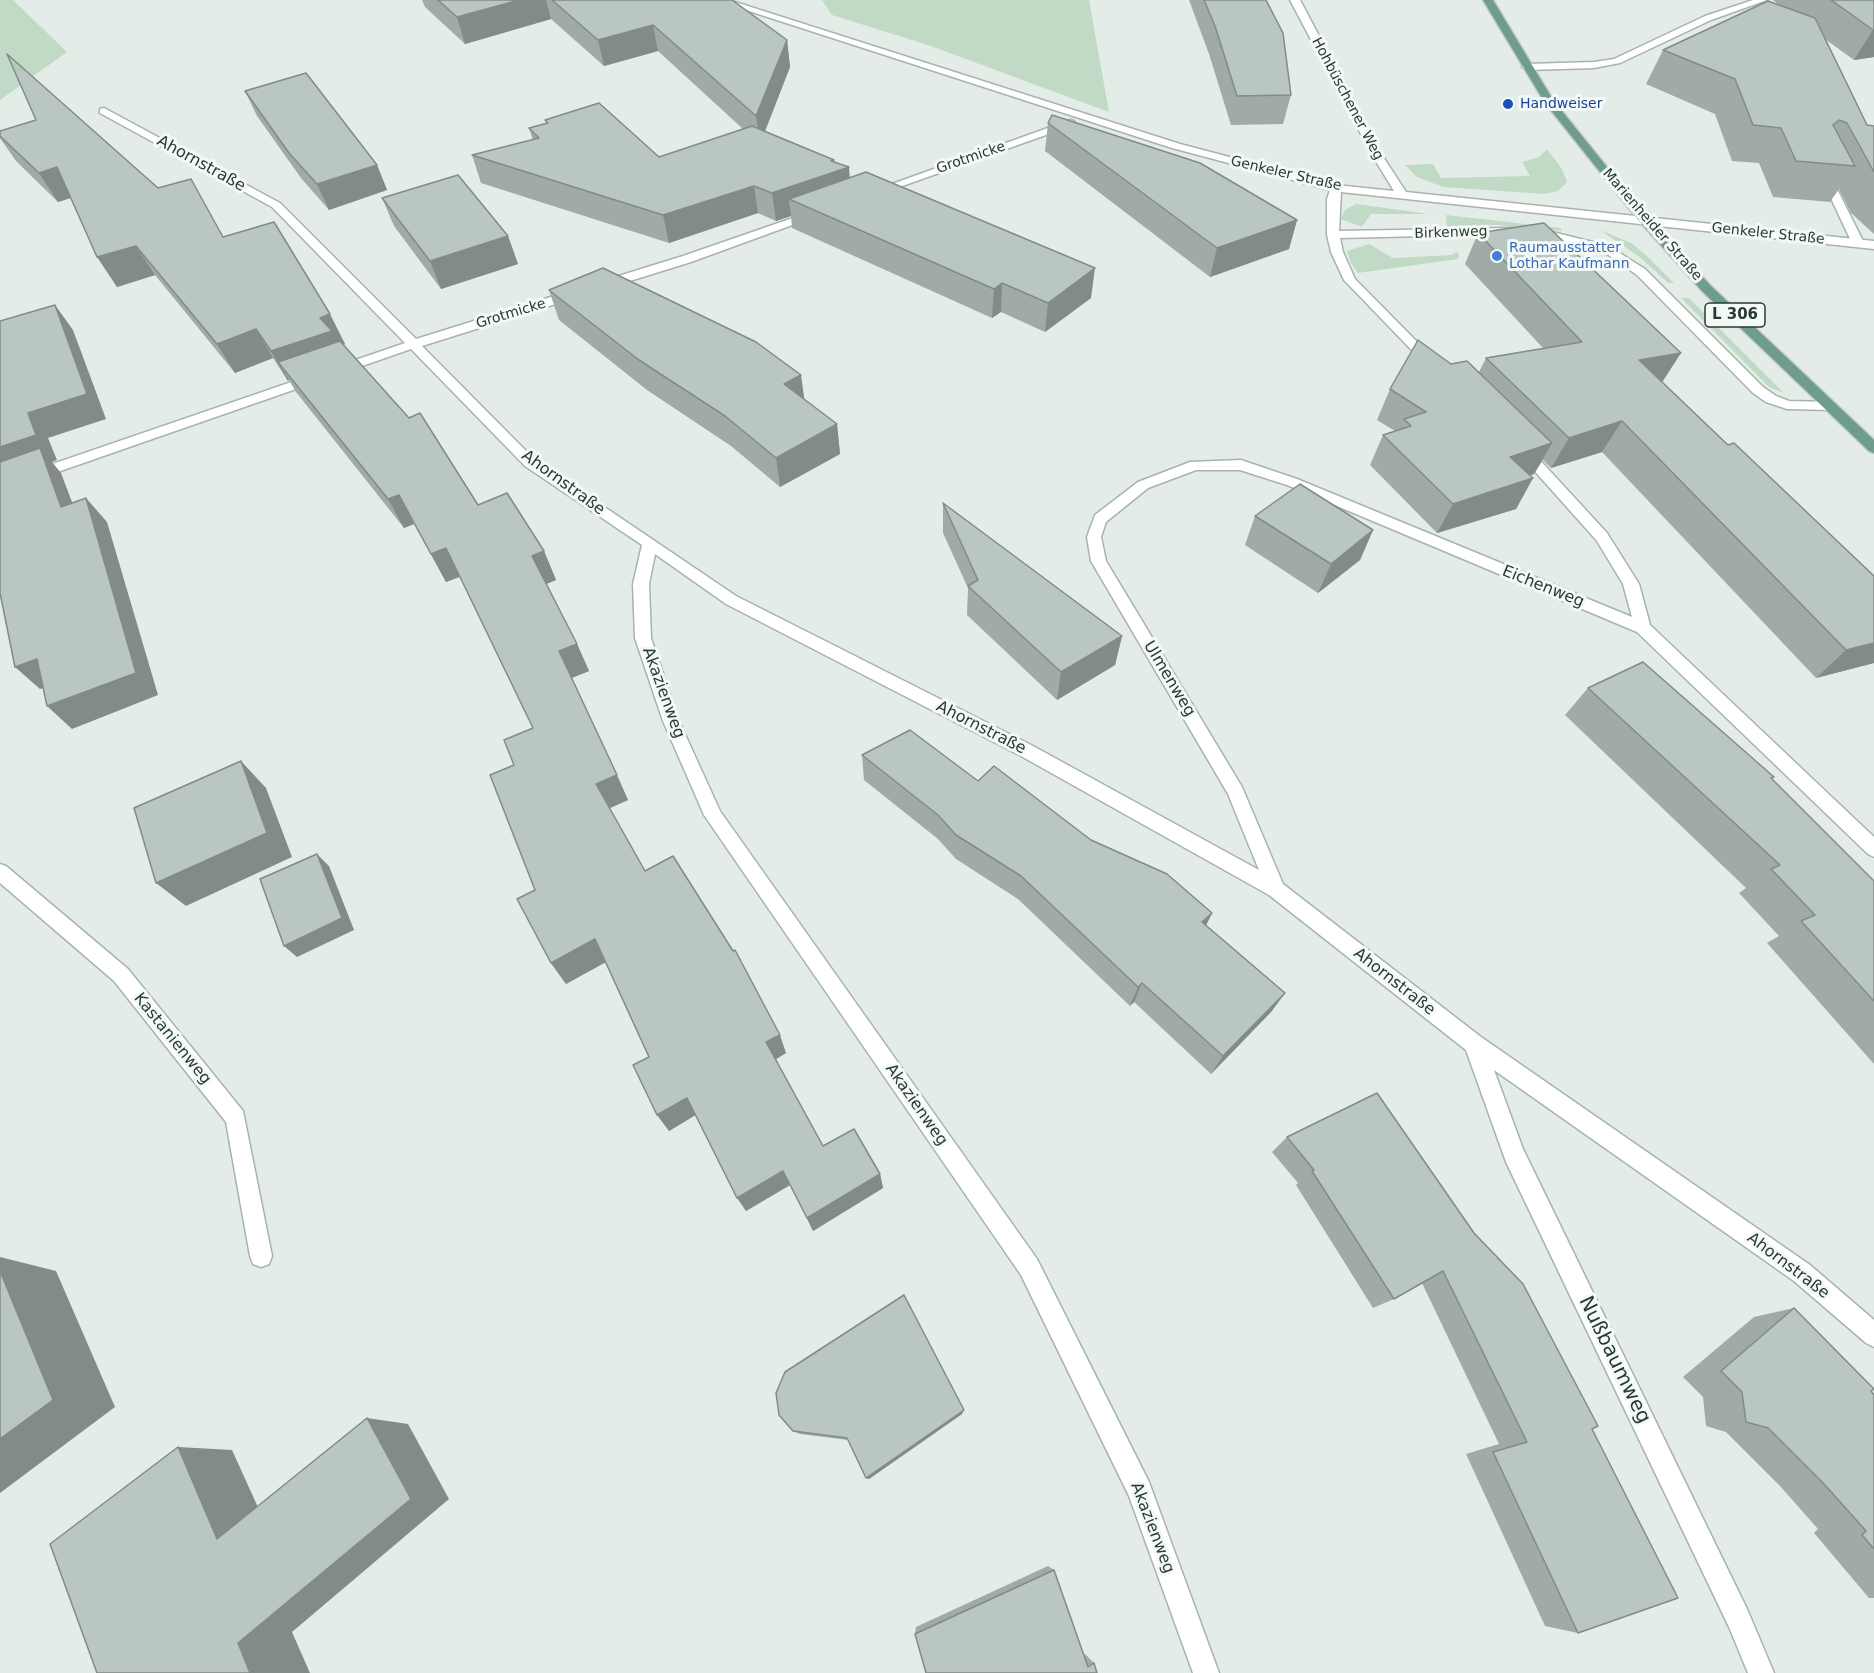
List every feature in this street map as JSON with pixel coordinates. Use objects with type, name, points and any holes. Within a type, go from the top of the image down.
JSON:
[{"type":"main road","name":"Marienheider Straße","points":[[1488,0],[1549,101],[1644,220],[1707,289],[1874,448]]},
{"type":"street","name":"Genkeler Straße","points":[[720,0],[1221,159],[1336,188],[1874,245]]},
{"type":"street","name":"Hohbüschener Weg","points":[[1295,0],[1377,155],[1403,196]]},
{"type":"street","points":[[1527,67],[1594,65],[1617,61],[1708,18],[1762,0]]},
{"type":"street","name":"Ahornstraße","points":[[104,111],[276,205],[411,345],[530,463],[651,543],[731,600],[1027,751],[1276,889],[1474,1044],[1802,1273],[1874,1335]]},
{"type":"street","name":"Grotmicke","points":[[866,196],[1089,117]]},
{"type":"street","points":[[1817,160],[1858,243]]},
{"type":"street","points":[[1336,188],[1333,200],[1333,235],[1337,252],[1350,280],[1443,374]]},
{"type":"street","name":"Grotmicke","points":[[0,487],[411,345],[687,259],[821,211]]},
{"type":"street","name":"Birkenweg","points":[[1333,235],[1511,231],[1552,235],[1593,244],[1611,252],[1641,272],[1758,390],[1771,399],[1787,405],[1830,406]]},
{"type":"street","points":[[1515,442],[1602,537],[1631,584],[1643,628]]},
{"type":"street","name":"Eichenweg","points":[[1143,485],[1195,465],[1241,465],[1292,482],[1643,628],[1874,849]]},
{"type":"street","name":"Ulmenweg","points":[[1143,485],[1100,519],[1094,537],[1099,561],[1236,792],[1276,889]]},
{"type":"street","name":"Akazienweg","points":[[651,543],[641,584],[643,638],[671,721],[713,815],[1029,1267],[1140,1491],[1206,1673]]},
{"type":"street","name":"Kastanienweg","points":[[0,872],[120,975],[236,1118],[261,1256]]},
{"type":"street","name":"Nußbaumweg","points":[[1474,1044],[1514,1154],[1738,1618],[1761,1673]]},
{"type":"green space","points":[[0,0],[13,0],[67,52],[0,100]]},
{"type":"green space","points":[[822,0],[1089,0],[1109,112],[928,45],[832,15]]},
{"type":"green space","points":[[1547,149],[1562,169],[1567,182],[1558,191],[1545,194],[1443,187],[1417,177],[1405,165],[1433,164],[1441,178],[1530,176],[1522,162],[1539,157]]},
{"type":"green space","points":[[1356,204],[1429,214],[1371,214],[1362,227],[1341,219],[1345,210]]},
{"type":"green space","points":[[1446,215],[1561,228],[1561,231],[1496,225],[1447,227]]},
{"type":"green space","points":[[1600,230],[1631,243],[1674,283],[1668,283],[1641,258]]},
{"type":"green space","points":[[1369,244],[1393,258],[1452,255],[1457,252],[1459,254],[1458,259],[1358,273],[1347,251]]},
{"type":"green space","points":[[1681,298],[1689,298],[1784,393],[1769,387]]},
{"type":"building","points":[[438,0],[519,0],[457,17]]},
{"type":"building","points":[[552,0],[732,0],[787,40],[756,116],[653,25],[598,40]]},
{"type":"building","points":[[1204,0],[1266,0],[1283,33],[1291,95],[1237,96],[1215,26]]},
{"type":"building","points":[[1831,0],[1874,0],[1874,30],[1873,30]]},
{"type":"building","points":[[1768,1],[1815,18],[1867,125],[1874,126],[1874,172],[1847,123],[1839,120],[1833,125],[1855,166],[1796,161],[1781,128],[1753,125],[1735,79],[1663,50]]},
{"type":"building","points":[[7,54],[158,188],[191,179],[223,237],[274,222],[330,314],[320,318],[332,331],[271,351],[256,329],[217,344],[136,246],[97,257],[57,167],[39,173],[0,136],[0,131],[36,120]]},
{"type":"building","points":[[306,73],[377,165],[317,184],[289,153],[245,91]]},
{"type":"building","points":[[599,103],[659,157],[752,126],[849,167],[772,193],[754,186],[663,215],[472,155],[539,138],[529,128],[548,123],[545,120]]},
{"type":"building","points":[[1052,115],[1200,163],[1297,220],[1217,248],[1048,123]]},
{"type":"building","points":[[866,172],[1095,268],[1048,303],[1002,283],[994,289],[789,199]]},
{"type":"building","points":[[458,175],[508,236],[430,261],[382,198]]},
{"type":"building","points":[[1544,223],[1681,353],[1639,360],[1728,445],[1734,443],[1874,576],[1874,643],[1846,650],[1622,421],[1569,438],[1486,358],[1582,342],[1478,233]]},
{"type":"building","points":[[603,268],[756,342],[801,375],[784,384],[837,424],[776,458],[725,416],[639,360],[549,290]]},
{"type":"building","points":[[55,305],[87,394],[28,413],[36,435],[0,447],[0,321]]},
{"type":"building","points":[[1418,340],[1451,364],[1467,361],[1552,443],[1510,457],[1533,478],[1453,504],[1383,435],[1411,426],[1404,419],[1426,412],[1390,389]]},
{"type":"building","points":[[340,341],[409,418],[420,413],[478,505],[507,493],[544,551],[532,556],[577,644],[559,651],[617,775],[596,784],[645,871],[673,856],[733,951],[735,950],[780,1035],[766,1042],[823,1146],[854,1129],[880,1174],[807,1218],[783,1171],[737,1198],[687,1098],[657,1115],[633,1065],[649,1057],[595,939],[551,963],[517,899],[535,890],[490,775],[514,765],[504,740],[533,728],[446,548],[431,554],[399,495],[388,499],[278,362]]},
{"type":"building","points":[[40,448],[61,507],[86,498],[136,673],[47,706],[37,659],[15,667],[0,593],[0,462]]},
{"type":"building","points":[[1300,484],[1373,530],[1331,564],[1255,516]]},
{"type":"building","points":[[943,503],[1122,636],[1061,672],[968,586],[978,580]]},
{"type":"building","points":[[1643,662],[1774,777],[1771,778],[1874,881],[1874,1001],[1801,921],[1815,915],[1771,869],[1780,865],[1588,688]]},
{"type":"building","points":[[910,730],[978,781],[994,766],[1091,840],[1167,874],[1212,913],[1202,922],[1285,993],[1223,1056],[1142,983],[1138,987],[1021,876],[956,835],[938,815],[862,755]]},
{"type":"building","points":[[241,761],[267,833],[156,883],[134,808]]},
{"type":"building","points":[[317,854],[342,918],[284,946],[260,879]]},
{"type":"building","points":[[1377,1093],[1474,1233],[1523,1284],[1598,1426],[1592,1429],[1678,1598],[1578,1633],[1493,1452],[1527,1442],[1443,1271],[1394,1299],[1312,1171],[1314,1170],[1287,1137]]},
{"type":"building","points":[[0,1271],[53,1400],[0,1439]]},
{"type":"building","points":[[904,1295],[964,1410],[866,1478],[847,1438],[793,1431],[779,1415],[776,1393],[785,1372]]},
{"type":"building","points":[[1794,1308],[1874,1389],[1871,1391],[1874,1395],[1874,1549],[1862,1535],[1866,1531],[1825,1485],[1768,1428],[1746,1422],[1742,1392],[1721,1371]]},
{"type":"building","points":[[367,1418],[411,1499],[238,1643],[250,1673],[97,1673],[50,1544],[178,1447],[217,1539]]},
{"type":"building","points":[[1054,1570],[1088,1667],[1094,1663],[1097,1673],[926,1673],[915,1634]]},
{"type":"place","name":"Handweiser","points":[[1508,104]]},
{"type":"place","name":"Raumausstatter Lothar Kaufmann","points":[[1497,256]]}]
